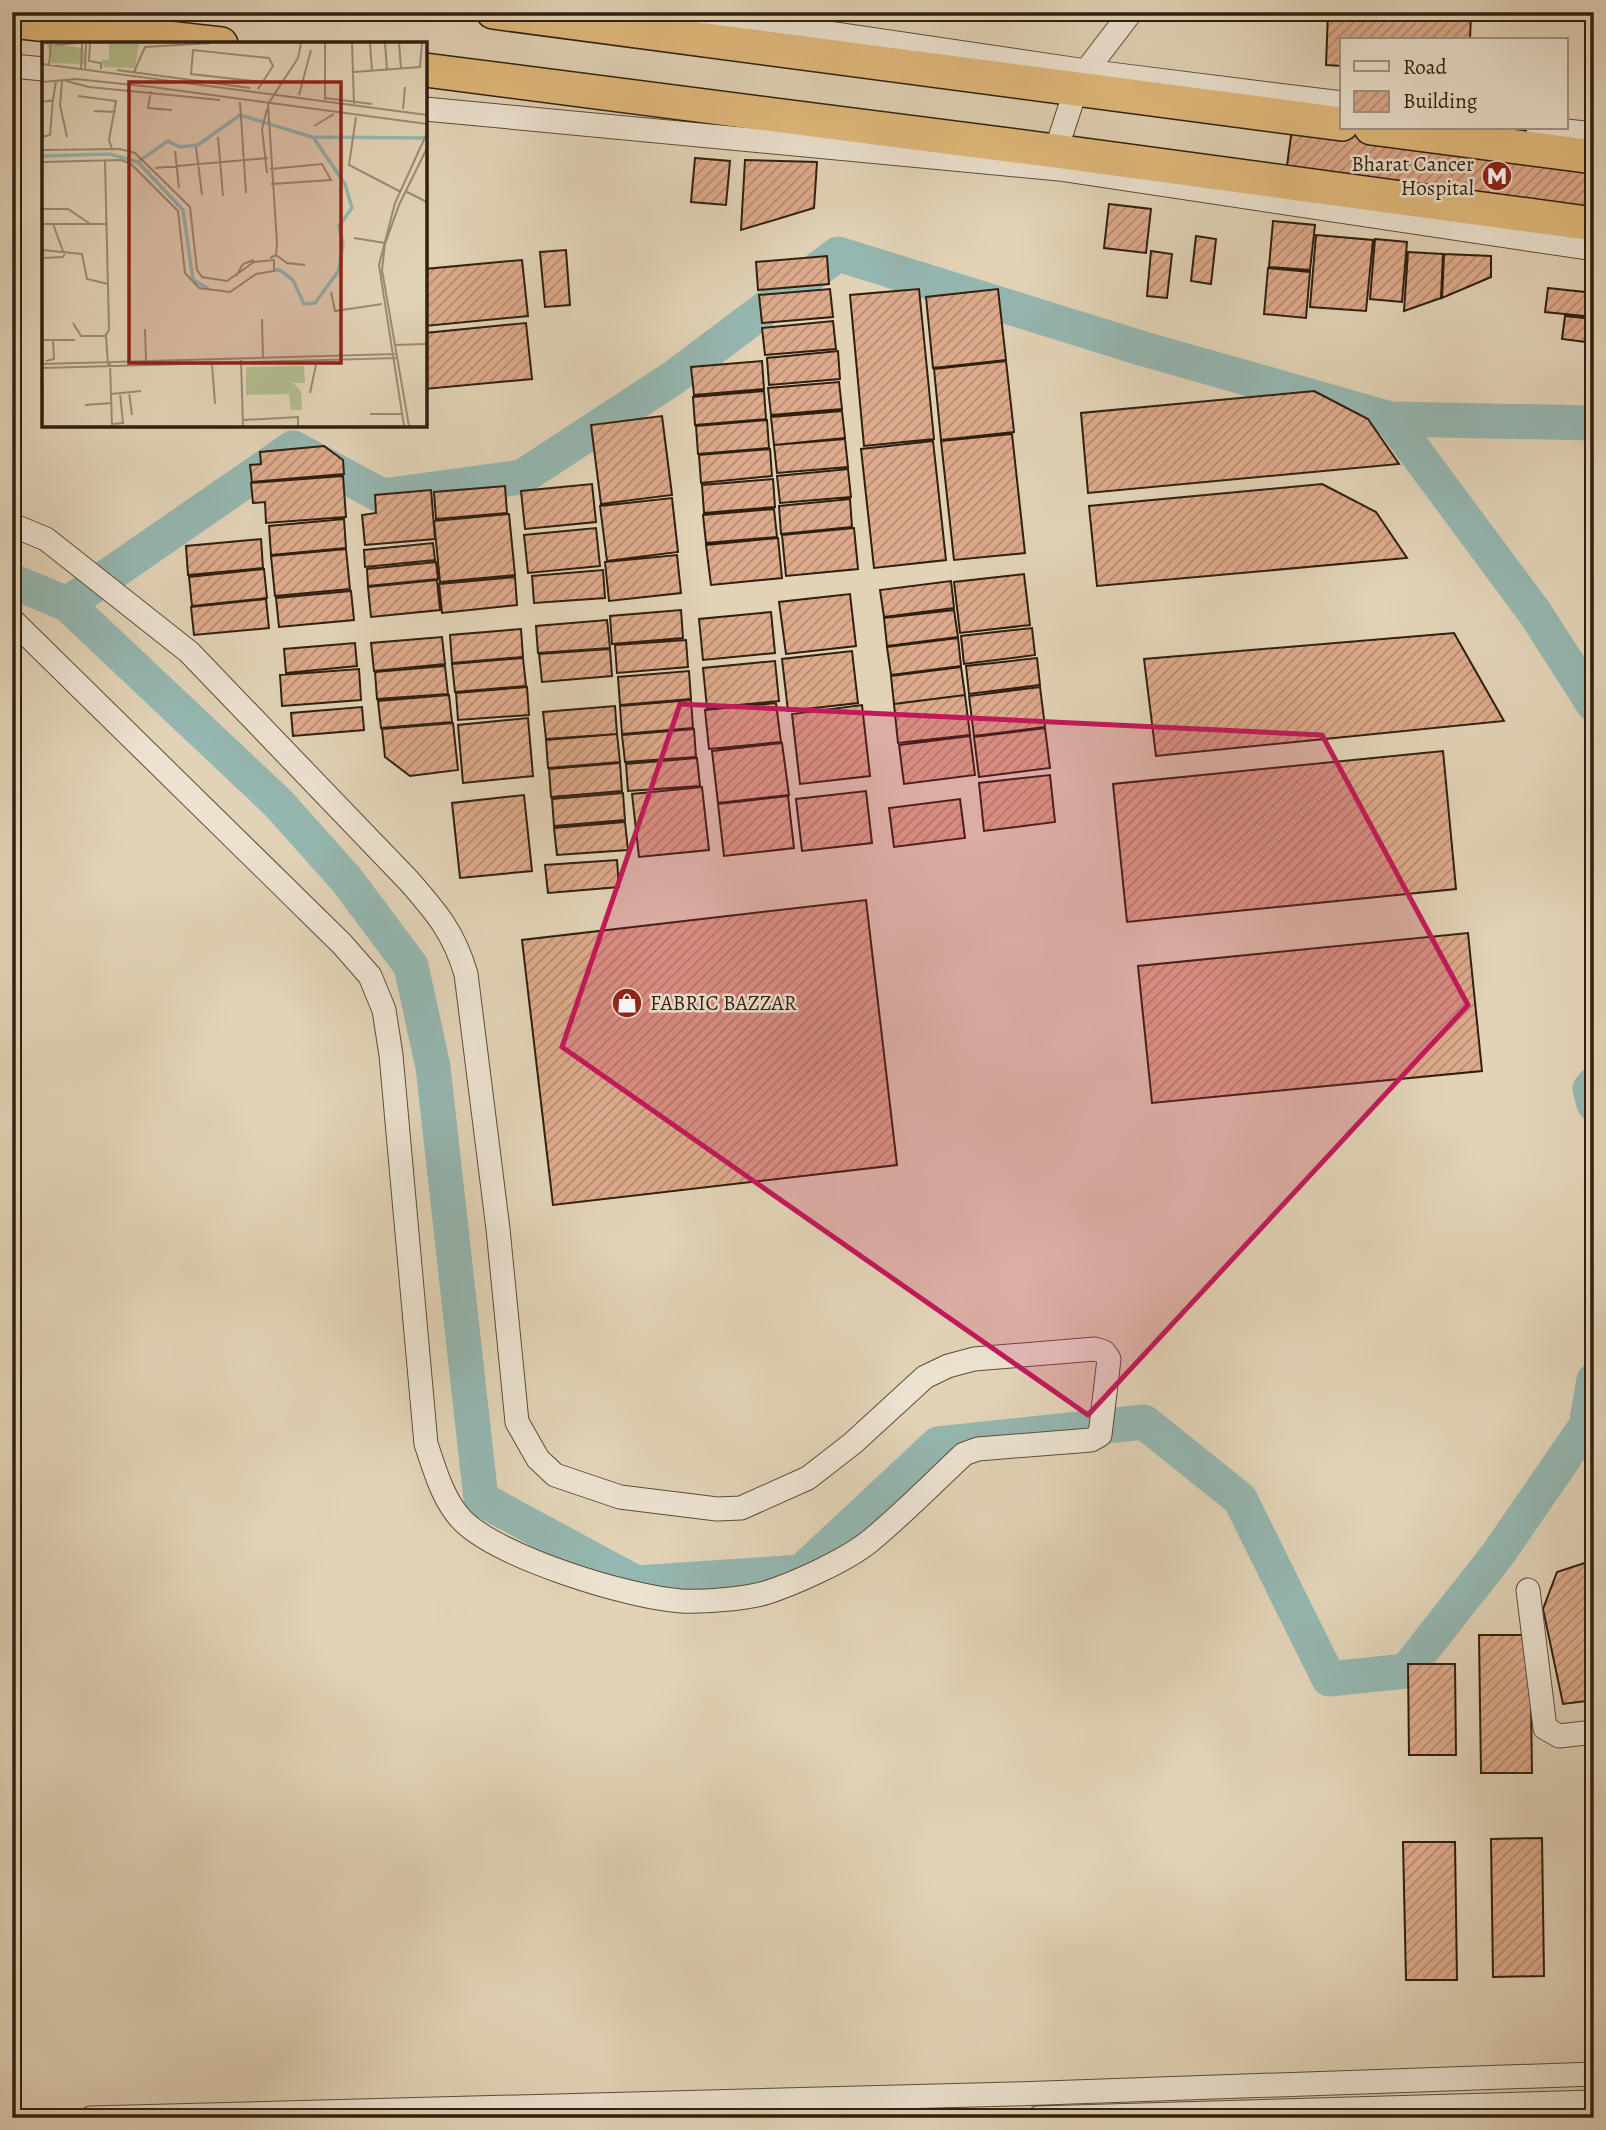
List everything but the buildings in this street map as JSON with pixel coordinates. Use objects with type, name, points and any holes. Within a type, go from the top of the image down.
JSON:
[{"type":"highway","points":[[493,12],[738,45],[1081,80],[1340,124]]},
{"type":"highway","points":[[693,13],[738,45]]},
{"type":"highway","points":[[12,21],[203,42]]},
{"type":"highway","points":[[427,70],[777,115],[1053,159],[1594,225]]},
{"type":"highway","points":[[752,139],[777,115]]},
{"type":"highway","points":[[1386,130],[1594,157]]},
{"type":"street","points":[[1053,159],[1081,80],[1131,12]]},
{"type":"street","points":[[693,13],[1081,80],[1340,103]]},
{"type":"street","points":[[12,66],[42,69]]},
{"type":"street","points":[[427,110],[752,139],[1053,159],[1594,249]]},
{"type":"street","points":[[1557,130],[1594,134]]},
{"type":"street","points":[[12,525],[47,540],[189,652],[410,881],[441,918],[458,947],[466,974],[499,1229],[517,1422],[538,1459],[555,1475],[620,1497],[717,1509],[741,1508],[808,1479],[853,1443],[925,1377],[948,1366],[974,1359],[1095,1349],[1104,1352],[1109,1359],[1100,1435],[1091,1440],[978,1449],[964,1454],[870,1541],[843,1559],[764,1593],[704,1601],[679,1601],[607,1586],[529,1560],[486,1537],[462,1520],[443,1492],[426,1444],[391,1055],[384,1010],[370,976],[342,944],[12,620]]},
{"type":"street","points":[[1528,1590],[1545,1728],[1559,1736],[1594,1731]]},
{"type":"street","points":[[91,2118],[850,2108],[1594,2074]]},
{"type":"street","points":[[1038,2118],[1594,2102]]},
{"type":"highlighted area","points":[[680,704],[1322,735],[1468,1005],[1088,1415],[562,1047]]},
{"type":"waterway","points":[[70,602],[293,448],[382,496],[522,477],[673,378],[838,254],[1144,349],[1391,419]]},
{"type":"waterway","points":[[1594,423],[1391,419],[1535,613],[1594,705]]},
{"type":"waterway","points":[[12,581],[67,604],[278,803],[346,879],[411,966],[433,1067],[481,1499],[636,1583],[801,1572],[938,1444],[1144,1422],[1240,1499],[1329,1679],[1406,1671],[1498,1554],[1586,1426],[1594,1380]]},
{"type":"waterway","points":[[1594,1084],[1590,1089],[1594,1104]]},
{"type":"place","name":"Bharat Cancer Hospital","points":[[1497,176]]},
{"type":"place","name":"FABRIC BAZZAR","points":[[627,1003]]}]
